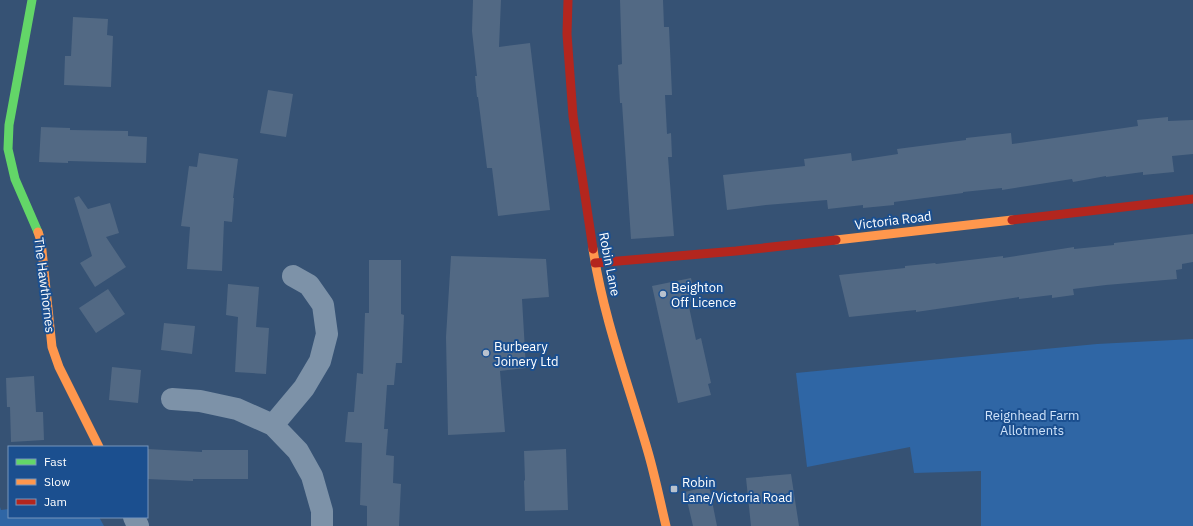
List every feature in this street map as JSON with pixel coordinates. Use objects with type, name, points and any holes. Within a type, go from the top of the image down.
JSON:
[{"type":"street","name":"The Hawthornes","points":[[32,0],[9,125],[8,149],[14,179],[35,222],[41,241],[52,347],[59,366],[99,446]]},
{"type":"street","name":"Robin Lane","points":[[568,0],[567,34],[573,116],[595,263],[610,325],[649,454],[666,526]]},
{"type":"street","name":"Victoria Road","points":[[595,263],[736,251],[1193,199]]},
{"type":"street","points":[[273,425],[304,388],[320,361],[326,334],[323,305],[309,285],[293,276]]},
{"type":"street","points":[[172,399],[200,402],[237,409],[273,425],[298,451],[312,476],[322,511],[322,526]]},
{"type":"green space","name":"Reignhead Farm Allotments","points":[[1193,339],[1193,526],[981,526],[981,471],[914,473],[910,447],[807,467],[796,373],[1097,344]]},
{"type":"green space","points":[[0,507],[1,510],[8,509],[8,518],[100,518],[104,526],[0,526]]},
{"type":"building","points":[[473,0],[501,0],[499,47],[530,43],[550,210],[498,216],[492,168],[487,168],[477,97],[475,76],[477,76],[472,31]]},
{"type":"building","points":[[620,0],[663,0],[664,27],[669,27],[672,95],[665,95],[667,134],[671,133],[672,157],[668,157],[674,236],[631,239],[618,65],[622,64]]},
{"type":"building","points":[[73,17],[108,19],[107,35],[113,36],[111,87],[64,85],[65,56],[71,56]]},
{"type":"building","points":[[268,90],[293,94],[286,137],[260,133]]},
{"type":"building","points":[[1168,117],[1168,121],[1193,120],[1193,154],[1172,156],[1174,172],[1143,175],[1143,172],[1106,176],[1073,182],[1072,179],[1002,190],[1002,188],[963,192],[894,202],[894,205],[863,208],[863,205],[828,209],[827,200],[727,210],[723,175],[805,166],[804,159],[851,153],[852,161],[898,154],[897,149],[966,140],[966,138],[1011,133],[1012,144],[1138,126],[1137,120]]},
{"type":"building","points":[[41,127],[70,128],[70,130],[128,131],[128,136],[147,137],[146,163],[68,161],[68,163],[39,162]]},
{"type":"building","points":[[199,153],[238,159],[233,198],[232,222],[224,221],[222,271],[187,269],[190,227],[181,226],[189,166],[197,167]]},
{"type":"building","points":[[79,196],[88,209],[110,203],[119,233],[106,237],[126,267],[95,287],[80,263],[92,256],[74,198]]},
{"type":"building","points":[[1193,234],[1193,262],[1182,264],[1182,269],[1176,270],[1177,279],[1073,289],[1074,295],[1052,298],[1052,295],[1019,299],[1019,297],[916,312],[916,310],[849,317],[839,275],[905,268],[905,266],[1003,256],[1003,258],[1074,247],[1074,249],[1114,245],[1114,243]]},
{"type":"building","name":"Burbeary Joinery Ltd","points":[[451,256],[546,259],[549,297],[522,299],[526,368],[500,371],[505,432],[448,435],[446,337]]},
{"type":"building","points":[[369,260],[401,260],[401,314],[404,315],[402,363],[396,363],[394,385],[387,385],[384,429],[388,429],[386,455],[394,456],[393,483],[401,484],[399,526],[367,526],[367,506],[360,505],[362,443],[345,442],[348,412],[354,412],[357,373],[363,374],[365,313],[369,313]]},
{"type":"building","points":[[691,278],[696,301],[688,302],[696,340],[701,338],[711,383],[708,384],[711,395],[678,403],[652,286]]},
{"type":"building","points":[[228,284],[259,287],[256,327],[269,328],[266,374],[235,372],[238,317],[226,315]]},
{"type":"building","points":[[108,289],[125,314],[96,333],[79,308]]},
{"type":"building","points":[[164,323],[195,326],[192,354],[161,350]]},
{"type":"building","points":[[112,367],[141,370],[138,403],[109,400]]},
{"type":"building","points":[[34,376],[36,412],[43,412],[44,440],[11,442],[10,407],[7,407],[6,378]]},
{"type":"building","points":[[148,449],[202,452],[202,450],[248,450],[248,479],[193,479],[193,481],[148,479]]},
{"type":"building","points":[[566,449],[568,510],[525,511],[524,451]]},
{"type":"building","points":[[791,474],[799,526],[751,526],[746,478]]},
{"type":"building","points":[[709,486],[717,526],[693,526],[685,492]]},
{"type":"traffic: fast","points":[[32,0],[9,125],[8,149],[15,179],[38,232]]},
{"type":"traffic: slow","points":[[836,240],[1012,220]]},
{"type":"traffic: slow","points":[[38,232],[41,241],[52,347],[59,367],[98,446]]},
{"type":"traffic: slow","points":[[593,249],[603,300],[648,452],[666,526]]},
{"type":"traffic: jam","points":[[568,0],[567,34],[573,116],[593,249]]},
{"type":"traffic: jam","points":[[1012,220],[1193,199]]},
{"type":"traffic: jam","points":[[595,263],[736,251],[836,240]]},
{"type":"place","name":"Beighton Off Licence","points":[[663,294]]},
{"type":"place","name":"Burbeary Joinery Ltd","points":[[486,353]]},
{"type":"place","name":"Robin Lane/Victoria Road","points":[[674,489]]}]
